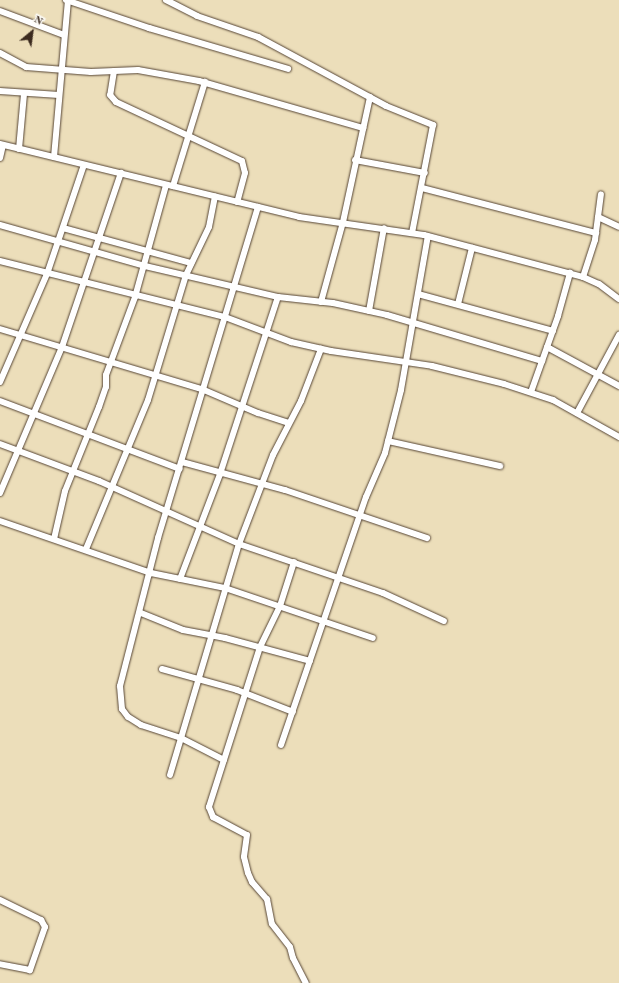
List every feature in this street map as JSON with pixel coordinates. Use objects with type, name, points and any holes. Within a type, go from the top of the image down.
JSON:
[{"type":"street","points":[[54,157],[67,0],[149,28],[288,68]]},
{"type":"street","points":[[166,0],[197,16],[258,37],[370,97],[433,125],[425,173],[412,233]]},
{"type":"street","points":[[0,11],[64,35]]},
{"type":"street","points":[[0,53],[22,66],[114,71],[138,70],[204,82],[362,128]]},
{"type":"street","points":[[114,71],[110,95],[112,99],[242,161],[244,172],[237,202]]},
{"type":"street","points":[[173,186],[204,82]]},
{"type":"street","points":[[0,91],[24,94],[59,95]]},
{"type":"street","points":[[19,149],[24,94]]},
{"type":"street","points":[[321,302],[343,222],[355,160],[370,97]]},
{"type":"street","points":[[0,158],[2,145],[299,217],[384,228],[428,236],[583,277],[599,284],[619,299]]},
{"type":"street","points":[[355,160],[425,173]]},
{"type":"street","points":[[0,382],[22,335],[47,274],[84,164]]},
{"type":"street","points":[[0,493],[62,347],[96,252],[121,173]]},
{"type":"street","points":[[54,539],[58,514],[88,433],[104,395],[106,375],[145,266],[166,184]]},
{"type":"street","points":[[422,188],[596,233]]},
{"type":"street","points":[[583,277],[596,233],[601,194]]},
{"type":"street","points":[[86,549],[129,448],[157,375],[186,275],[209,227],[216,197]]},
{"type":"street","points":[[224,760],[181,738],[141,725],[122,709],[120,686],[141,613],[166,512],[258,207]]},
{"type":"street","points":[[598,217],[619,227]]},
{"type":"street","points":[[0,225],[145,266],[278,297],[321,302],[369,311],[542,361]]},
{"type":"street","points":[[63,228],[191,263]]},
{"type":"street","points":[[369,311],[384,228]]},
{"type":"street","points":[[281,744],[325,622],[360,515],[388,441],[406,361],[428,236]]},
{"type":"street","points":[[458,304],[472,248]]},
{"type":"street","points":[[0,262],[135,297],[225,317],[267,334],[321,349],[406,361],[531,392],[577,413],[619,438]]},
{"type":"street","points":[[531,392],[553,331],[570,273]]},
{"type":"street","points":[[418,294],[553,331]]},
{"type":"street","points":[[180,579],[220,474],[241,406],[267,334],[278,297]]},
{"type":"street","points":[[0,329],[204,390],[241,406],[288,422]]},
{"type":"street","points":[[577,413],[597,373],[619,335]]},
{"type":"street","points":[[547,348],[597,373],[619,386]]},
{"type":"street","points":[[170,775],[239,544],[288,422],[301,401],[321,349]]},
{"type":"street","points":[[0,401],[129,448],[180,469]]},
{"type":"street","points":[[388,441],[500,466]]},
{"type":"street","points":[[0,444],[74,470],[199,528],[239,544],[397,598],[444,621]]},
{"type":"street","points":[[182,462],[220,474],[262,484],[427,538]]},
{"type":"street","points":[[0,521],[86,549],[151,573],[225,588],[373,638]]},
{"type":"street","points":[[294,562],[280,606],[260,647],[209,807],[213,817],[247,835],[244,857],[248,873],[252,882],[267,899],[272,924],[290,947],[293,958],[306,983]]},
{"type":"street","points":[[141,613],[183,630],[212,635],[310,661]]},
{"type":"street","points":[[162,669],[199,678],[245,693],[293,712]]},
{"type":"street","points":[[0,900],[41,920],[45,927],[30,970],[0,964]]}]
